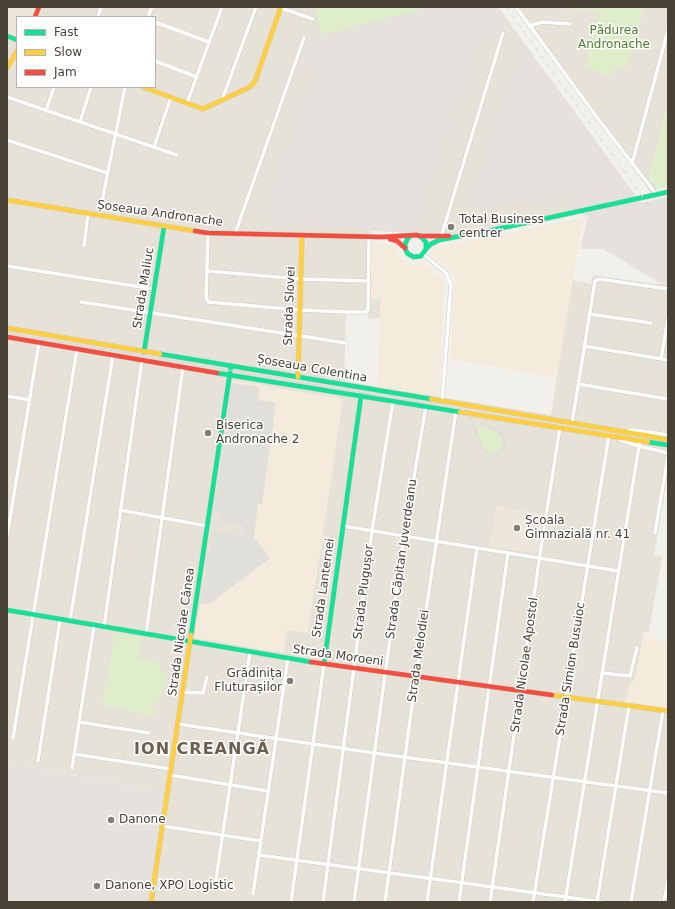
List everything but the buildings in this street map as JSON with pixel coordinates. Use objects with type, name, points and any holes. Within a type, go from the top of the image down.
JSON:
[{"type":"main road","points":[[146,88],[204,108],[250,87],[254,83],[281,8]]},
{"type":"main road","points":[[7,68],[16,53]]},
{"type":"main road","points":[[426,249],[435,242],[668,192]]},
{"type":"main road","name":"Șoseaua Andronache","points":[[7,200],[164,227],[208,233],[369,237],[411,236]]},
{"type":"main road","name":"Strada Maliuc","points":[[144,352],[164,227]]},
{"type":"main road","name":"Strada Slovei","points":[[298,378],[302,235]]},
{"type":"main road","points":[[419,236],[426,242],[426,249],[424,254],[414,257],[408,254],[405,248],[406,241],[411,236],[419,236],[441,237],[461,236]]},
{"type":"main road","name":"Șoseaua Andronache","points":[[382,237],[397,241],[405,248]]},
{"type":"main road","name":"Șoseaua Colentina","points":[[7,328],[613,430],[649,439]]},
{"type":"main road","name":"Șoseaua Colentina","points":[[7,337],[361,396],[640,440],[649,439]]},
{"type":"main road","name":"Strada Nicolae Cânea","points":[[151,902],[184,692],[231,366]]},
{"type":"main road","name":"Strada Lanternei","points":[[324,664],[361,396]]},
{"type":"main road","points":[[649,439],[668,440]]},
{"type":"main road","points":[[649,439],[668,445]]},
{"type":"main road","name":"Strada Moroeni","points":[[7,610],[324,664],[489,688],[665,711]]},
{"type":"street","points":[[188,103],[222,7]]},
{"type":"street","points":[[222,100],[256,7]]},
{"type":"street","points":[[516,7],[594,114],[656,194]]},
{"type":"street","points":[[281,8],[313,19]]},
{"type":"street","points":[[156,22],[209,42]]},
{"type":"street","points":[[529,26],[542,22],[570,24]]},
{"type":"street","points":[[632,164],[668,30]]},
{"type":"street","points":[[441,237],[503,33]]},
{"type":"street","points":[[235,234],[304,38]]},
{"type":"street","points":[[156,61],[197,77]]},
{"type":"street","points":[[46,110],[54,88]]},
{"type":"street","points":[[80,122],[91,88]]},
{"type":"street","points":[[99,216],[124,88]]},
{"type":"street","points":[[7,97],[177,155]]},
{"type":"street","points":[[154,147],[171,97]]},
{"type":"street","points":[[7,140],[107,173]]},
{"type":"street","points":[[84,246],[88,214]]},
{"type":"street","points":[[208,233],[207,301],[300,310],[366,312],[368,309],[369,237]]},
{"type":"street","points":[[424,254],[446,273],[451,285],[442,401]]},
{"type":"street","points":[[7,266],[154,289]]},
{"type":"street","points":[[207,271],[301,279],[369,281]]},
{"type":"street","points":[[572,424],[589,314],[596,280],[599,279],[668,289]]},
{"type":"street","points":[[81,302],[346,343]]},
{"type":"street","points":[[589,314],[651,323]]},
{"type":"street","points":[[661,359],[668,318]]},
{"type":"street","points":[[7,537],[39,342]]},
{"type":"street","points":[[584,346],[668,360]]},
{"type":"street","points":[[13,738],[77,348]]},
{"type":"street","points":[[70,621],[113,355]]},
{"type":"street","points":[[104,627],[142,360]]},
{"type":"street","points":[[146,634],[183,367]]},
{"type":"street","points":[[578,384],[668,399]]},
{"type":"street","points":[[7,396],[30,400]]},
{"type":"street","name":"Strada Plugușor","points":[[323,902],[372,531],[393,401]]},
{"type":"street","name":"Strada Căpitan Juverdeanu","points":[[354,902],[404,536],[426,406]]},
{"type":"street","name":"Strada Melodiei","points":[[385,902],[416,677],[456,411]]},
{"type":"street","name":"Strada Nicolae Apostol","points":[[490,902],[560,427]]},
{"type":"street","name":"Șoseaua Colentina","points":[[613,430],[643,431],[668,435]]},
{"type":"street","name":"Șoseaua Colentina","points":[[609,435],[638,446],[668,454]]},
{"type":"street","name":"Strada Simion Busuioc","points":[[533,902],[609,435]]},
{"type":"street","points":[[565,902],[640,440]]},
{"type":"street","points":[[655,533],[668,454]]},
{"type":"street","points":[[120,510],[207,526]]},
{"type":"street","points":[[343,526],[618,572]]},
{"type":"street","points":[[427,902],[478,548]]},
{"type":"street","points":[[459,902],[508,553]]},
{"type":"street","points":[[38,761],[60,620]]},
{"type":"street","points":[[72,768],[94,626]]},
{"type":"street","points":[[602,673],[630,676],[637,648]]},
{"type":"street","points":[[215,886],[250,652]]},
{"type":"street","points":[[253,894],[288,658]]},
{"type":"street","name":"Strada Lanternei","points":[[291,902],[324,664]]},
{"type":"street","points":[[184,692],[203,693],[207,678]]},
{"type":"street","points":[[597,902],[629,706]]},
{"type":"street","points":[[631,902],[665,711]]},
{"type":"street","points":[[79,722],[148,733]]},
{"type":"street","points":[[178,724],[374,753],[668,793]]},
{"type":"street","points":[[74,754],[171,769]]},
{"type":"street","points":[[170,775],[268,791]]},
{"type":"street","points":[[162,826],[261,841]]},
{"type":"street","points":[[259,855],[602,902]]},
{"type":"street","points":[[664,902],[668,880]]},
{"type":"shaded area","points":[[7,7],[498,7],[668,242],[668,472],[654,556],[662,557],[649,632],[644,632],[635,680],[625,702],[668,708],[668,902],[149,902],[165,792],[7,763]],"holes":[[[573,210],[588,216],[581,249],[604,249],[658,282],[664,282],[656,284],[593,275],[591,284],[572,280],[551,415],[344,381],[346,314],[368,313],[368,319],[380,318],[381,299],[371,299],[372,231],[456,235]]]},
{"type":"shaded area","points":[[7,7],[35,7],[30,16],[16,16],[16,35],[7,31]]},
{"type":"shaded area","points":[[431,7],[498,7],[505,16],[498,37],[484,33],[414,232],[286,229],[267,226],[273,212],[263,210],[315,72],[296,65],[306,39]]},
{"type":"shaded area","points":[[519,7],[601,11],[585,67],[611,76],[614,65],[626,69],[644,7],[668,7],[668,105],[649,177],[657,189],[651,193]]},
{"type":"shaded area","points":[[522,40],[641,203],[668,197],[668,282],[658,282],[604,249],[581,249],[588,216],[573,210],[569,194],[468,211]]},
{"type":"shaded area","points":[[583,218],[557,378],[450,359],[455,275],[432,254],[431,251],[434,248]]},
{"type":"shaded area","points":[[371,244],[394,245],[400,257],[406,262],[415,264],[424,263],[444,281],[440,386],[437,397],[377,387],[381,299],[371,299]]},
{"type":"shaded area","points":[[233,380],[343,399],[308,633],[287,630],[284,653],[194,638],[213,531],[240,535],[243,533],[244,525],[219,521],[220,514],[214,513]]},
{"type":"shaded area","points":[[232,383],[260,387],[258,400],[276,403],[262,504],[258,504],[254,537],[270,558],[209,604],[200,603],[213,531],[240,535],[243,533],[244,525],[219,521],[220,514],[214,513]]},
{"type":"shaded area","name":"Școala Gimnazială nr. 41","points":[[496,506],[544,514],[537,553],[490,546]]},
{"type":"shaded area","points":[[643,638],[668,642],[668,708],[625,702],[630,682],[635,680]]},
{"type":"shaded area","points":[[7,763],[165,792],[149,902],[7,902]]},
{"type":"green space","points":[[316,7],[431,7],[321,35]]},
{"type":"green space","name":"Pădurea Andronache","points":[[543,7],[644,7],[626,69],[615,65],[611,76],[585,68],[600,11]]},
{"type":"green space","points":[[668,105],[668,187],[657,189],[649,177]]},
{"type":"green space","points":[[481,426],[495,432],[501,437],[503,445],[499,451],[490,453],[484,448],[476,431]]},
{"type":"green space","points":[[115,633],[142,637],[138,659],[161,663],[159,672],[167,673],[163,694],[154,699],[151,707],[157,711],[154,717],[102,705]]},
{"type":"tram line","points":[[7,333],[460,409],[470,417],[483,450],[491,455],[498,454],[505,445],[501,433],[480,423]]},
{"type":"railway","points":[[506,7],[668,232]]},
{"type":"traffic: fast","points":[[7,36],[16,40]]},
{"type":"traffic: fast","points":[[426,249],[431,244],[439,240],[488,231],[668,192]]},
{"type":"traffic: fast","points":[[144,352],[164,227]]},
{"type":"traffic: fast","points":[[411,236],[405,244],[408,254],[414,257],[421,256],[426,249],[426,242],[420,236]]},
{"type":"traffic: fast","points":[[160,354],[431,399]]},
{"type":"traffic: fast","points":[[191,635],[231,366]]},
{"type":"traffic: fast","points":[[217,373],[460,412]]},
{"type":"traffic: fast","points":[[324,664],[361,396]]},
{"type":"traffic: fast","points":[[648,442],[668,445]]},
{"type":"traffic: fast","points":[[7,610],[311,662]]},
{"type":"traffic: slow","points":[[146,88],[203,109],[250,87],[255,81],[281,7]]},
{"type":"traffic: slow","points":[[7,68],[16,53]]},
{"type":"traffic: slow","points":[[7,200],[195,231]]},
{"type":"traffic: slow","points":[[298,377],[302,235]]},
{"type":"traffic: slow","points":[[7,328],[160,354]]},
{"type":"traffic: slow","points":[[431,399],[649,436]]},
{"type":"traffic: slow","points":[[460,412],[648,442]]},
{"type":"traffic: slow","points":[[649,436],[668,440]]},
{"type":"traffic: slow","points":[[151,902],[191,635]]},
{"type":"traffic: slow","points":[[552,695],[668,711]]},
{"type":"traffic: jam","points":[[35,16],[39,7]]},
{"type":"traffic: jam","points":[[195,231],[208,233],[382,237],[420,236]]},
{"type":"traffic: jam","points":[[420,236],[449,236]]},
{"type":"traffic: jam","points":[[390,239],[397,241],[405,248]]},
{"type":"traffic: jam","points":[[7,337],[217,373]]},
{"type":"traffic: jam","points":[[311,662],[552,695]]},
{"type":"place","name":"Total Business centrer","points":[[451,227]]},
{"type":"place","name":"Biserica Andronache 2","points":[[208,433]]},
{"type":"place","name":"Școala Gimnazială nr. 41","points":[[517,528]]},
{"type":"place","name":"Grădinița Fluturașilor","points":[[290,681]]},
{"type":"place","name":"Danone","points":[[111,820]]},
{"type":"place","name":"Danone, XPO Logistic","points":[[97,886]]},
{"type":"district","name":"ION CREANGĂ","points":[[202,750]]}]
